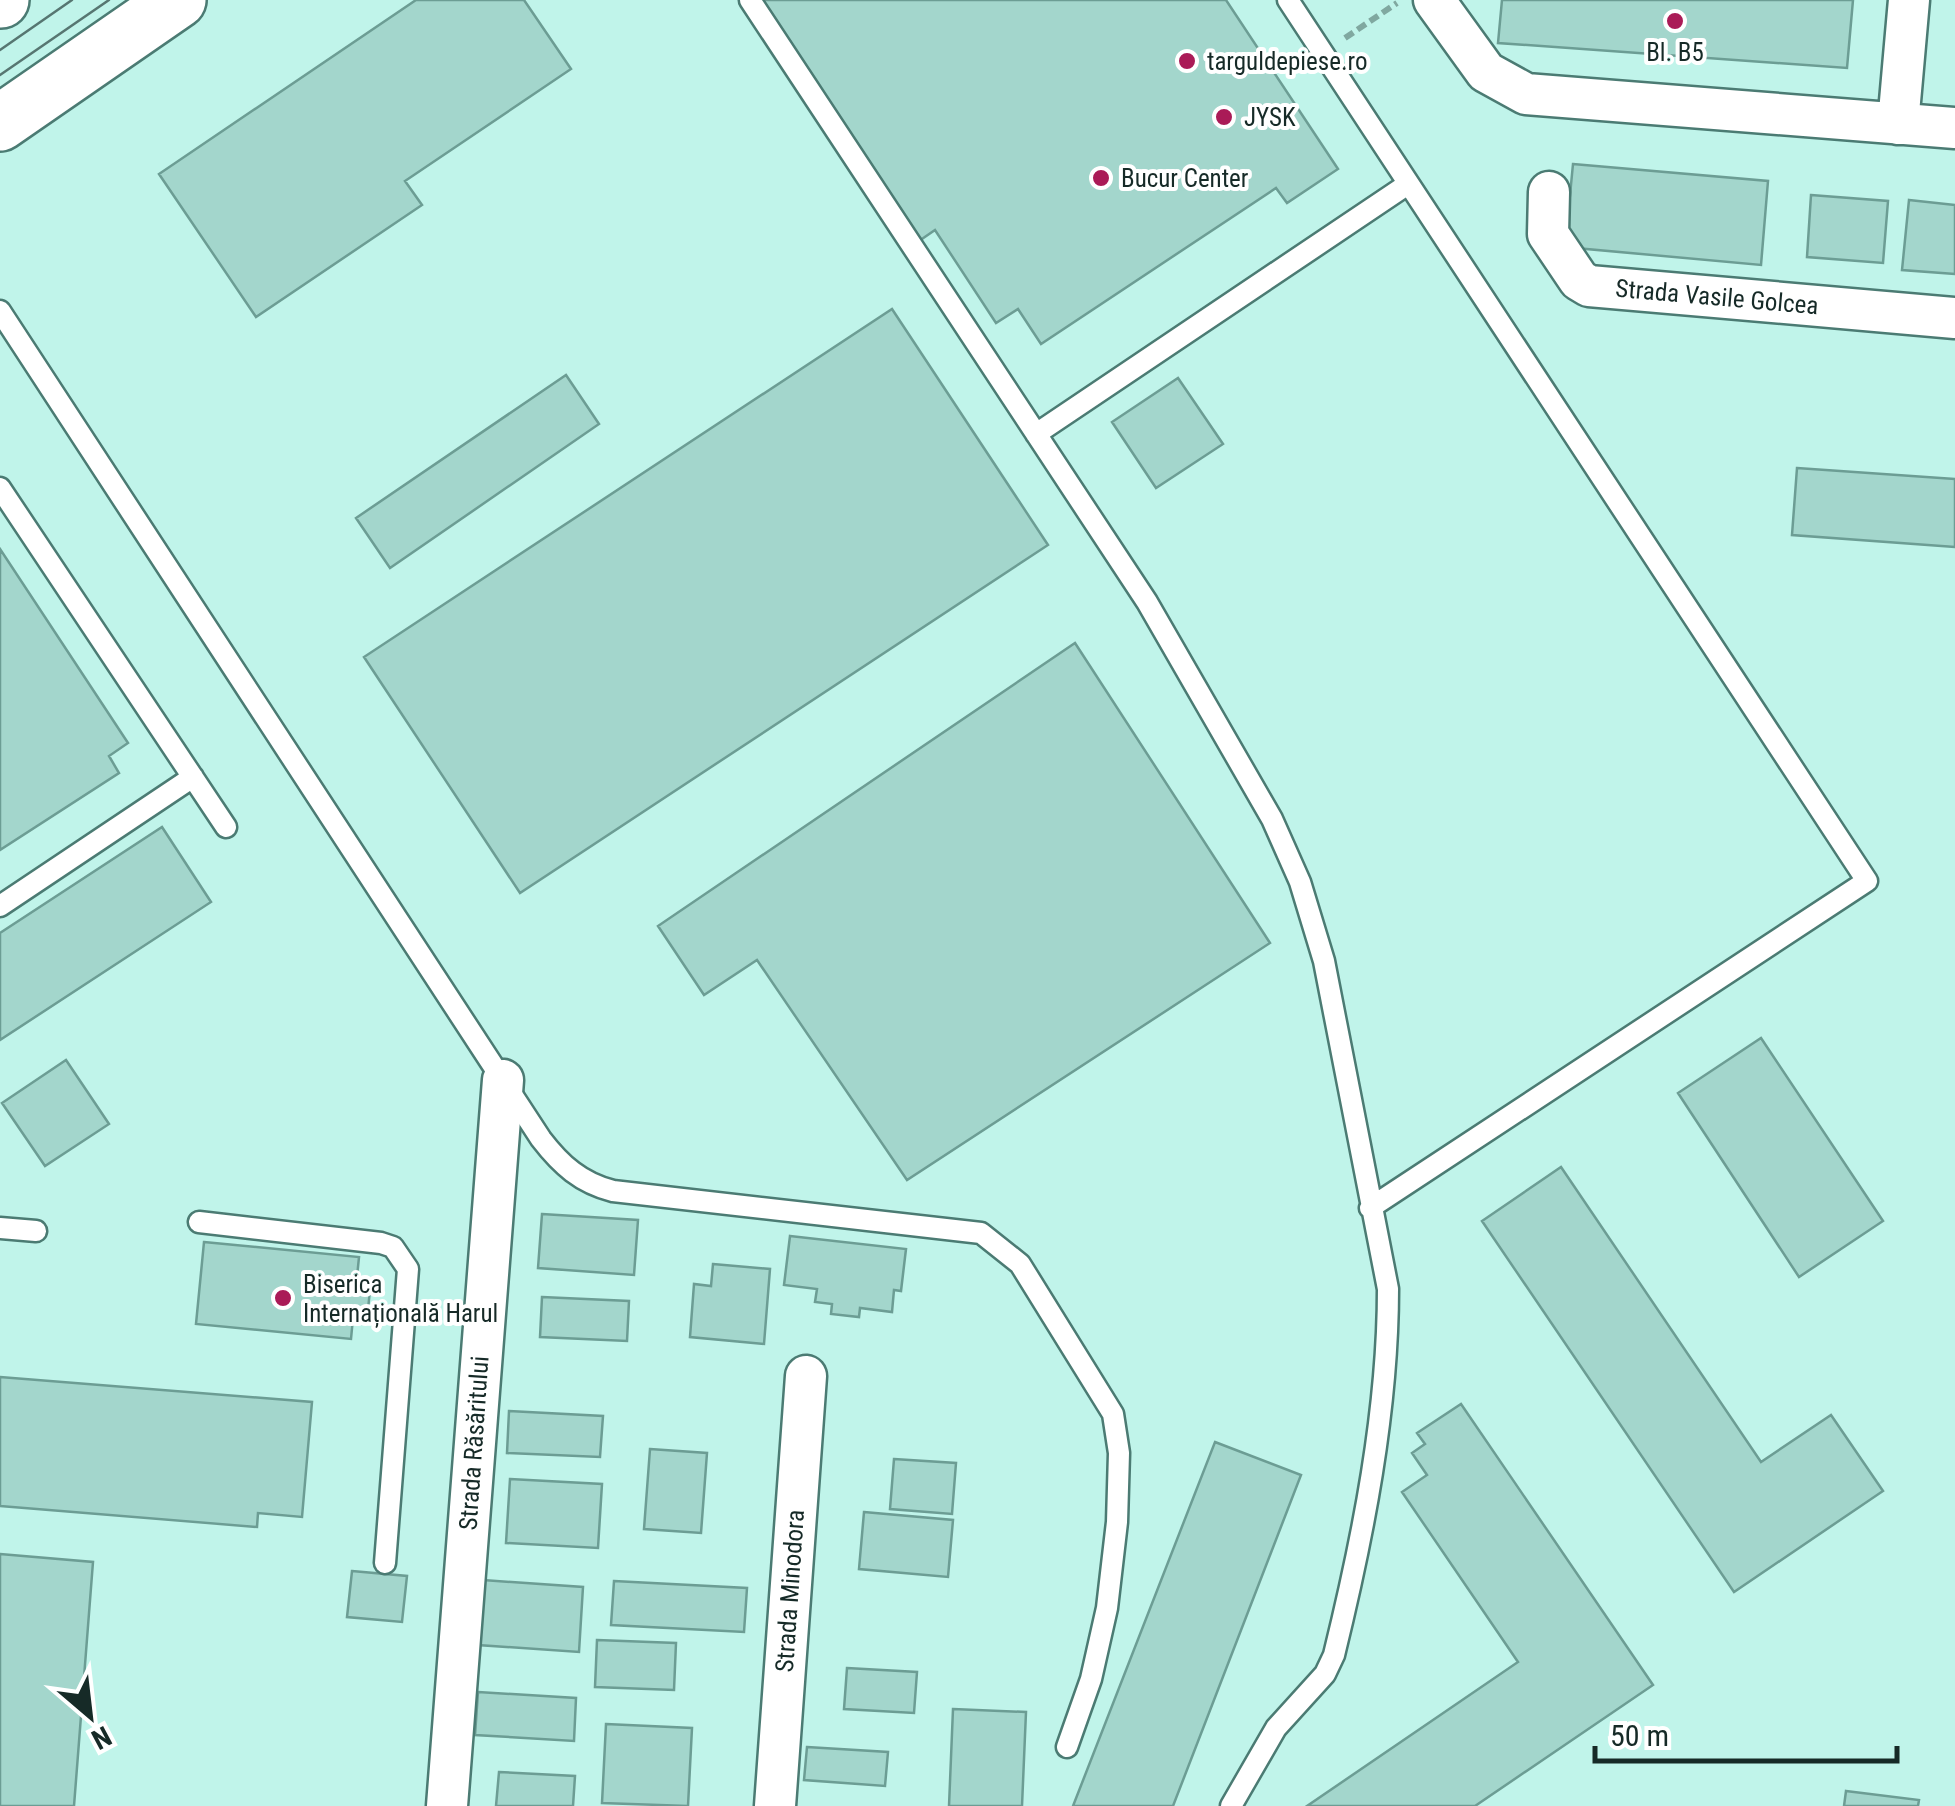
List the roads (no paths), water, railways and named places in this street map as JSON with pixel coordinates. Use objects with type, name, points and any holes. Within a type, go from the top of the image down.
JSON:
[{"type":"main road","points":[[0,123],[178,0]]},
{"type":"street","points":[[1434,0],[1486,72],[1526,94],[1955,128]]},
{"type":"street","points":[[1898,124],[1908,0]]},
{"type":"street","name":"Strada Vasile Golcea","points":[[1550,192],[1548,234],[1579,280],[1589,286],[1955,318]]},
{"type":"street","name":"Strada Răsăritului","points":[[447,1806],[503,1080]]},
{"type":"street","name":"Strada Minodora","points":[[775,1806],[806,1376]]},
{"type":"lane","points":[[750,0],[1147,602],[1272,819],[1300,882],[1324,961],[1388,1290],[1388,1340],[1378,1429],[1342,1622],[1325,1674],[1276,1728],[1231,1806]]},
{"type":"lane","points":[[1288,0],[1867,880],[1370,1208]]},
{"type":"lane","points":[[1036,434],[1408,184]]},
{"type":"lane","points":[[0,311],[552,1154],[589,1184],[613,1191],[981,1233],[1020,1264],[1113,1414],[1118,1453],[1117,1522],[1107,1608],[1091,1680],[1067,1747]]},
{"type":"lane","points":[[0,488],[226,827]]},
{"type":"lane","points":[[0,906],[192,777]]},
{"type":"lane","points":[[200,1222],[381,1243],[394,1248],[408,1269],[385,1563]]},
{"type":"lane","points":[[0,1228],[36,1231]]},
{"type":"tram line","points":[[0,50],[72,0]]},
{"type":"tram line","points":[[0,75],[109,0]]},
{"type":"place","name":"Bl. B5","points":[[1675,21]]},
{"type":"place","name":"targuldepiese.ro","points":[[1187,61]]},
{"type":"place","name":"JYSK","points":[[1224,117]]},
{"type":"place","name":"Bucur Center","points":[[1101,178]]},
{"type":"place","name":"Biserica Internațională Harul","points":[[283,1298]]}]
